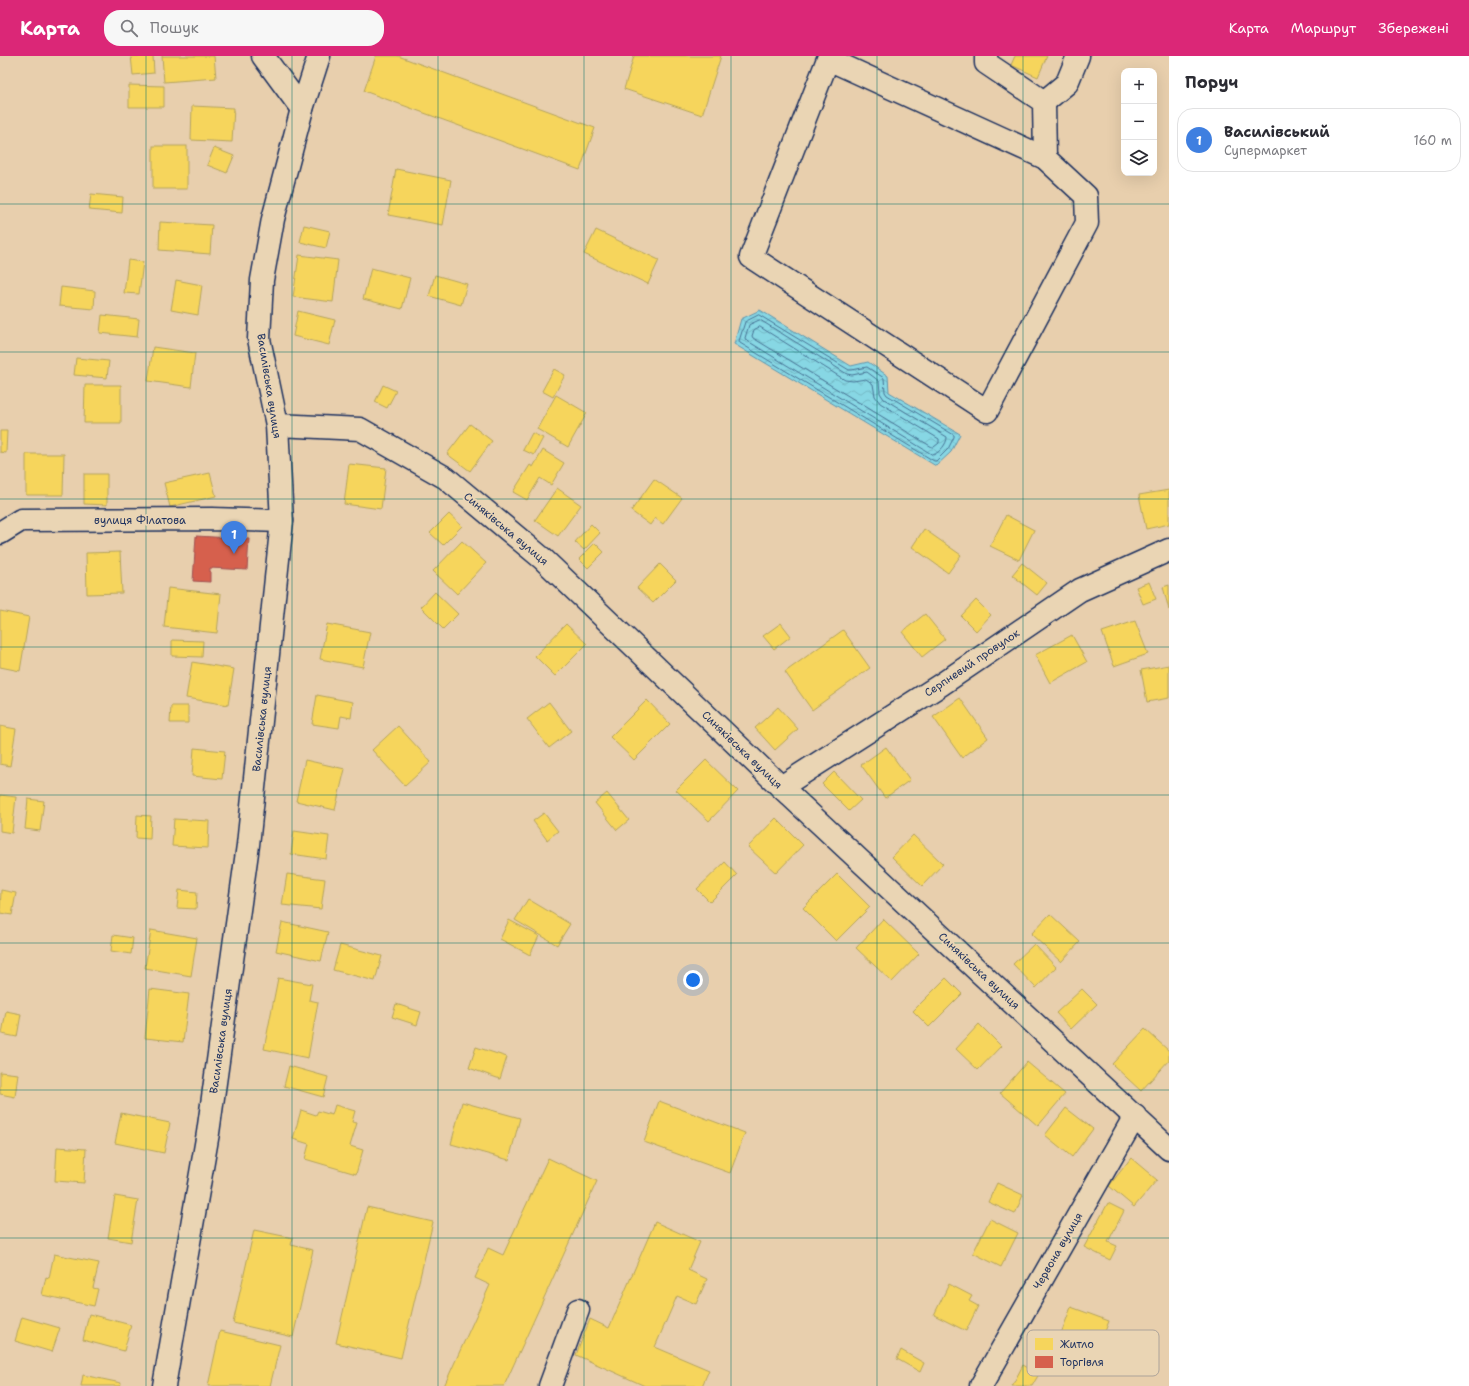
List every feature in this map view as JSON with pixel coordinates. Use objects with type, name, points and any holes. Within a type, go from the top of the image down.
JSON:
[{"type":"street","points":[[263,56],[302,109]]},
{"type":"street","name":"Василівська вулиця","points":[[164,1386],[208,1133],[248,845],[282,521],[277,425],[259,339],[262,280],[273,219],[302,109],[319,56]]},
{"type":"street","points":[[986,56],[986,63],[1044,102]]},
{"type":"street","points":[[1044,102],[1067,83],[1078,56]]},
{"type":"street","points":[[828,58],[1045,158],[1086,196],[1087,223],[987,411],[751,258],[828,58]]},
{"type":"street","points":[[1044,102],[1045,158]]},
{"type":"street","name":"Синяківська вулиця","points":[[277,425],[360,429],[446,478],[543,559],[782,787],[1169,1149]]},
{"type":"street","name":"вулиця Філатова","points":[[0,533],[22,520],[212,519],[282,521]]},
{"type":"street","name":"Серпневий провулок","points":[[782,787],[942,684],[1080,590],[1169,550]]},
{"type":"street","name":"Червона вулиця","points":[[981,1386],[1135,1116]]},
{"type":"street","points":[[550,1386],[578,1310]]},
{"type":"water","points":[[760,310],[851,366],[868,362],[888,376],[889,392],[960,434],[951,452],[936,466],[734,344],[741,319]]},
{"type":"building: Житло","points":[[131,56],[153,56],[154,73],[133,75]]},
{"type":"building: Житло","points":[[162,56],[214,56],[216,78],[164,82]]},
{"type":"building: Житло","points":[[376,56],[398,56],[595,128],[580,170],[364,91]]},
{"type":"building: Житло","points":[[634,56],[721,56],[702,115],[624,89]]},
{"type":"building: Житло","points":[[1015,56],[1047,56],[1038,77],[1011,65]]},
{"type":"building: Житло","points":[[129,85],[164,86],[164,107],[129,107]]},
{"type":"building: Житло","points":[[192,106],[234,108],[232,142],[191,140]]},
{"type":"building: Житло","points":[[153,146],[187,146],[187,189],[153,189]]},
{"type":"building: Житло","points":[[214,148],[234,156],[227,173],[207,165]]},
{"type":"building: Житло","points":[[396,169],[451,180],[443,225],[388,215]]},
{"type":"building: Житло","points":[[91,194],[123,197],[122,213],[89,210]]},
{"type":"building: Житло","points":[[160,222],[212,225],[210,254],[159,250]]},
{"type":"building: Житло","points":[[304,225],[330,231],[326,248],[300,242]]},
{"type":"building: Житло","points":[[596,230],[659,260],[648,284],[584,254]]},
{"type":"building: Житло","points":[[299,255],[338,260],[333,302],[293,297]]},
{"type":"building: Житло","points":[[128,260],[143,262],[139,294],[124,293]]},
{"type":"building: Житло","points":[[371,268],[410,278],[402,309],[363,299]]},
{"type":"building: Житло","points":[[435,275],[467,284],[461,305],[429,296]]},
{"type":"building: Житло","points":[[176,280],[202,285],[198,315],[171,310]]},
{"type":"building: Житло","points":[[61,287],[95,291],[94,309],[59,306]]},
{"type":"building: Житло","points":[[298,311],[335,320],[329,345],[293,336]]},
{"type":"building: Житло","points":[[102,315],[139,319],[137,337],[100,333]]},
{"type":"building: Житло","points":[[153,347],[195,353],[191,387],[148,381]]},
{"type":"building: Житло","points":[[76,358],[109,361],[107,378],[74,375]]},
{"type":"building: Житло","points":[[554,369],[565,375],[553,397],[542,391]]},
{"type":"building: Житло","points":[[85,385],[121,385],[121,423],[84,423]]},
{"type":"building: Житло","points":[[383,385],[396,391],[387,408],[375,402]]},
{"type":"building: Житло","points":[[556,395],[587,413],[568,447],[537,429]]},
{"type":"building: Житло","points":[[470,424],[492,441],[470,471],[447,454]]},
{"type":"building: Житло","points":[[0,431],[7,431],[6,453],[0,452]]},
{"type":"building: Житло","points":[[532,433],[543,438],[534,455],[523,450]]},
{"type":"building: Житло","points":[[543,450],[564,463],[551,485],[540,478],[527,500],[513,492],[530,465],[533,467]]},
{"type":"building: Житло","points":[[26,454],[64,454],[63,495],[26,495]]},
{"type":"building: Житло","points":[[349,464],[386,468],[381,509],[344,504]]},
{"type":"building: Житло","points":[[210,473],[216,496],[170,507],[164,483]]},
{"type":"building: Житло","points":[[84,474],[107,474],[107,505],[84,504]]},
{"type":"building: Житло","points":[[654,479],[682,498],[663,524],[655,518],[650,525],[631,511]]},
{"type":"building: Житло","points":[[557,488],[581,505],[558,536],[535,520]]},
{"type":"building: Житло","points":[[1169,490],[1169,524],[1146,529],[1139,495]]},
{"type":"building: Житло","points":[[449,514],[462,526],[443,545],[430,533]]},
{"type":"building: Житло","points":[[1006,515],[1034,530],[1019,560],[990,546]]},
{"type":"building: Житло","points":[[591,524],[600,533],[584,550],[575,542]]},
{"type":"building: Житло","points":[[924,529],[961,555],[948,573],[912,547]]},
{"type":"building: Житло","points":[[462,541],[486,563],[457,594],[433,571]]},
{"type":"building: Житло","points":[[595,543],[604,552],[588,568],[579,559]]},
{"type":"building: Житло","points":[[120,552],[122,593],[87,594],[86,553]]},
{"type":"building: Житло","points":[[1022,563],[1047,583],[1037,595],[1012,575]]},
{"type":"building: Житло","points":[[660,564],[676,580],[653,603],[637,588]]},
{"type":"building: Житло","points":[[1149,582],[1156,599],[1143,604],[1136,587]]},
{"type":"building: Житло","points":[[1169,585],[1169,610],[1163,587]]},
{"type":"building: Житло","points":[[168,588],[221,594],[217,633],[164,627]]},
{"type":"building: Житло","points":[[435,592],[458,614],[443,629],[421,607]]},
{"type":"building: Житло","points":[[976,600],[991,615],[976,631],[961,616]]},
{"type":"building: Житло","points":[[0,611],[29,617],[20,671],[0,667]]},
{"type":"building: Житло","points":[[925,614],[945,639],[922,657],[902,632]]},
{"type":"building: Житло","points":[[1135,621],[1148,654],[1114,666],[1102,632]]},
{"type":"building: Житло","points":[[781,623],[791,636],[774,649],[763,636]]},
{"type":"building: Житло","points":[[327,624],[370,632],[363,667],[320,659]]},
{"type":"building: Житло","points":[[566,624],[587,644],[555,676],[535,656]]},
{"type":"building: Житло","points":[[843,630],[870,668],[812,710],[785,672]]},
{"type":"building: Житло","points":[[1072,635],[1087,662],[1050,683],[1035,655]]},
{"type":"building: Житло","points":[[172,640],[203,641],[202,657],[172,656]]},
{"type":"building: Житло","points":[[192,662],[234,669],[228,705],[186,698]]},
{"type":"building: Житло","points":[[1169,665],[1169,698],[1147,702],[1141,670]]},
{"type":"building: Житло","points":[[317,695],[353,702],[351,718],[341,716],[339,728],[312,724]]},
{"type":"building: Житло","points":[[960,698],[988,738],[962,758],[933,717]]},
{"type":"building: Житло","points":[[647,700],[670,724],[634,760],[610,737]]},
{"type":"building: Житло","points":[[549,702],[571,731],[549,748],[527,719]]},
{"type":"building: Житло","points":[[171,706],[188,706],[188,723],[170,723]]},
{"type":"building: Житло","points":[[778,707],[798,729],[775,750],[755,728]]},
{"type":"building: Житло","points":[[0,726],[16,729],[10,766],[0,764]]},
{"type":"building: Житло","points":[[398,726],[431,762],[405,786],[372,750]]},
{"type":"building: Житло","points":[[886,747],[910,780],[885,798],[861,765]]},
{"type":"building: Житло","points":[[194,748],[225,751],[222,779],[192,776]]},
{"type":"building: Житло","points":[[305,760],[345,769],[335,810],[296,801]]},
{"type":"building: Житло","points":[[706,760],[738,791],[709,821],[676,790]]},
{"type":"building: Житло","points":[[834,772],[861,800],[849,811],[822,784]]},
{"type":"building: Житло","points":[[607,793],[629,820],[617,830],[595,803]]},
{"type":"building: Житло","points":[[0,795],[16,797],[12,833],[0,831]]},
{"type":"building: Житло","points":[[28,799],[44,801],[40,831],[25,829]]},
{"type":"building: Житло","points":[[544,813],[558,831],[547,840],[533,821]]},
{"type":"building: Житло","points":[[137,815],[151,816],[150,839],[136,838]]},
{"type":"building: Житло","points":[[776,818],[803,845],[776,873],[748,847]]},
{"type":"building: Житло","points":[[174,819],[209,821],[208,848],[172,846]]},
{"type":"building: Житло","points":[[294,831],[329,836],[326,859],[291,854]]},
{"type":"building: Житло","points":[[913,835],[943,864],[922,886],[892,857]]},
{"type":"building: Житло","points":[[725,862],[737,875],[710,902],[697,889]]},
{"type":"building: Житло","points":[[287,874],[325,879],[321,909],[282,905]]},
{"type":"building: Житло","points":[[837,874],[870,907],[836,941],[803,908]]},
{"type":"building: Житло","points":[[1,890],[16,893],[12,915],[0,913]]},
{"type":"building: Житло","points":[[179,890],[197,892],[196,909],[177,908]]},
{"type":"building: Житло","points":[[528,899],[570,924],[557,945],[515,920]]},
{"type":"building: Житло","points":[[1050,914],[1080,942],[1061,962],[1031,934]]},
{"type":"building: Житло","points":[[883,919],[919,954],[892,982],[856,948]]},
{"type":"building: Житло","points":[[509,920],[539,936],[530,955],[500,939]]},
{"type":"building: Житло","points":[[282,922],[328,932],[321,961],[276,951]]},
{"type":"building: Житло","points":[[151,930],[197,938],[191,976],[145,968]]},
{"type":"building: Житло","points":[[113,935],[133,938],[131,954],[111,951]]},
{"type":"building: Житло","points":[[1034,944],[1056,967],[1036,988],[1013,964]]},
{"type":"building: Житло","points":[[340,945],[382,956],[375,981],[333,970]]},
{"type":"building: Житло","points":[[278,978],[312,984],[309,1000],[318,1002],[308,1058],[264,1049]]},
{"type":"building: Житло","points":[[946,978],[962,994],[929,1027],[913,1011]]},
{"type":"building: Житло","points":[[150,989],[189,994],[183,1042],[145,1038]]},
{"type":"building: Житло","points":[[1082,989],[1097,1004],[1071,1029],[1056,1013]]},
{"type":"building: Житло","points":[[396,1004],[421,1012],[417,1025],[392,1017]]},
{"type":"building: Житло","points":[[6,1011],[21,1014],[17,1037],[2,1034]]},
{"type":"building: Житло","points":[[979,1024],[1001,1046],[978,1070],[956,1049]]},
{"type":"building: Житло","points":[[1145,1029],[1169,1051],[1169,1060],[1141,1091],[1112,1064]]},
{"type":"building: Житло","points":[[476,1047],[507,1057],[500,1079],[469,1068]]},
{"type":"building: Житло","points":[[1027,1062],[1065,1094],[1038,1126],[1000,1093]]},
{"type":"building: Житло","points":[[289,1066],[328,1077],[323,1097],[284,1086]]},
{"type":"building: Житло","points":[[0,1072],[18,1074],[15,1097],[0,1094]]},
{"type":"building: Житло","points":[[659,1101],[745,1133],[730,1173],[644,1142]]},
{"type":"building: Житло","points":[[462,1102],[520,1118],[509,1160],[451,1144]]},
{"type":"building: Житло","points":[[335,1105],[355,1111],[352,1122],[357,1123],[350,1146],[363,1150],[356,1174],[305,1159],[309,1144],[293,1139],[301,1110],[316,1115],[318,1111],[332,1115]]},
{"type":"building: Житло","points":[[1066,1108],[1093,1129],[1072,1157],[1045,1135]]},
{"type":"building: Житло","points":[[121,1113],[170,1123],[164,1153],[115,1143]]},
{"type":"building: Житло","points":[[57,1147],[86,1149],[84,1183],[55,1181]]},
{"type":"building: Житло","points":[[548,1158],[597,1181],[504,1386],[444,1386],[490,1285],[475,1278],[488,1248],[503,1255]]},
{"type":"building: Житло","points":[[1131,1158],[1157,1180],[1134,1207],[1109,1186]]},
{"type":"building: Житло","points":[[997,1183],[1023,1195],[1015,1214],[988,1202]]},
{"type":"building: Житло","points":[[115,1196],[138,1200],[131,1242],[108,1238]]},
{"type":"building: Житло","points":[[1108,1203],[1124,1211],[1108,1242],[1117,1246],[1110,1260],[1084,1247]]},
{"type":"building: Житло","points":[[367,1207],[433,1222],[401,1358],[336,1343]]},
{"type":"building: Житло","points":[[990,1219],[1018,1233],[1001,1267],[973,1253]]},
{"type":"building: Житло","points":[[655,1222],[700,1242],[688,1270],[707,1279],[696,1304],[677,1296],[655,1347],[709,1370],[702,1386],[645,1386],[576,1355],[590,1319],[609,1328]]},
{"type":"building: Житло","points":[[254,1230],[293,1238],[291,1245],[313,1250],[293,1337],[233,1323]]},
{"type":"building: Житло","points":[[54,1254],[99,1263],[93,1288],[98,1289],[94,1306],[42,1295],[46,1277],[49,1278]]},
{"type":"building: Житло","points":[[949,1284],[972,1296],[969,1301],[978,1306],[966,1331],[934,1315]]},
{"type":"building: Житло","points":[[1071,1307],[1109,1321],[1106,1330],[1062,1330]]},
{"type":"building: Житло","points":[[89,1314],[131,1325],[124,1351],[83,1340]]},
{"type":"building: Житло","points":[[22,1317],[60,1328],[52,1352],[15,1341]]},
{"type":"building: Житло","points":[[220,1331],[280,1345],[270,1386],[208,1386]]},
{"type":"building: Житло","points":[[901,1350],[924,1363],[920,1372],[897,1359]]},
{"type":"building: Житло","points":[[1023,1365],[1027,1367],[1027,1376],[1038,1376],[1032,1386],[1012,1386]]},
{"type":"building: Житло","points":[[83,1375],[121,1383],[120,1386],[81,1386]]},
{"type":"building: Торгівля","points":[[196,536],[249,539],[247,570],[210,568],[210,582],[193,581]]},
{"type":"place","name":"Василівський","points":[[234,554]]}]
